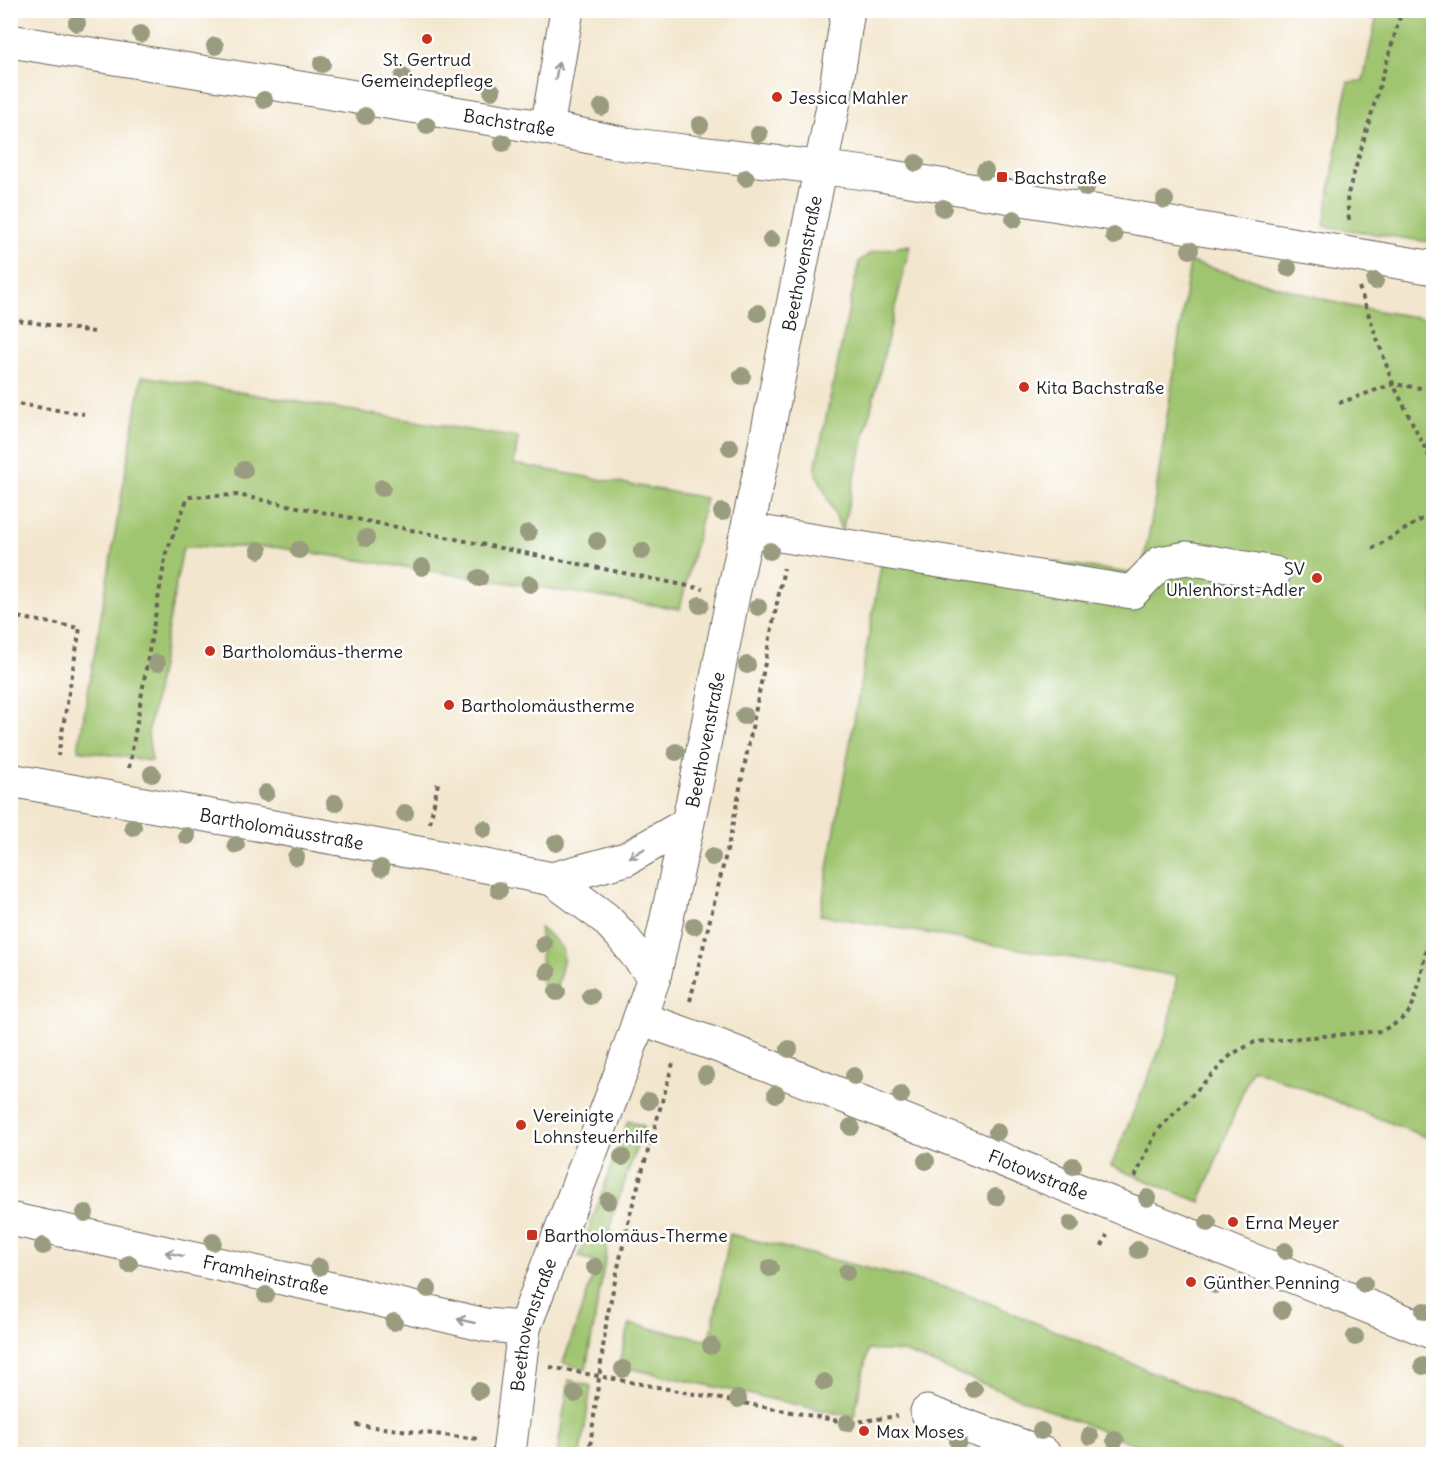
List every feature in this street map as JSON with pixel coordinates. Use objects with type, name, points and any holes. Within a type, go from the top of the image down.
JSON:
[{"type":"street","points":[[547,128],[567,10]]},
{"type":"street","name":"Beethovenstraße","points":[[509,1448],[524,1328],[654,977],[748,530],[834,101],[848,10]]},
{"type":"street","name":"Bachstraße","points":[[10,41],[547,128],[625,144],[874,174],[1434,268]]},
{"type":"street","points":[[748,530],[1132,592],[1160,563],[1187,558],[1274,573]]},
{"type":"street","name":"Bartholomäusstraße","points":[[10,780],[552,879],[605,918],[621,934],[654,977]]},
{"type":"street","name":"Bartholomäusstraße","points":[[552,879],[626,859],[687,824]]},
{"type":"street","name":"Flotowstraße","points":[[640,1018],[682,1032],[1434,1333]]},
{"type":"street","name":"Framheinstraße","points":[[10,1219],[337,1290],[485,1325],[524,1328]]},
{"type":"street","points":[[927,1412],[1044,1455]]},
{"type":"path","points":[[10,319],[94,332]]},
{"type":"path","points":[[1339,403],[1393,384],[1434,390]]},
{"type":"path","points":[[10,403],[84,414]]},
{"type":"path","points":[[123,801],[166,553],[188,497],[238,495],[733,596]]},
{"type":"path","points":[[1372,549],[1434,512]]},
{"type":"path","points":[[589,1455],[607,1317],[630,1214],[682,1032],[730,838],[790,537]]},
{"type":"path","points":[[10,616],[80,628],[52,788]]},
{"type":"path","points":[[435,799],[438,783]]},
{"type":"path","points":[[1102,1246],[1157,1131],[1232,1054],[1255,1042],[1380,1031],[1398,1023],[1409,1011],[1416,995],[1434,903]]},
{"type":"path","points":[[519,1361],[850,1423],[927,1412]]},
{"type":"path","points":[[356,1425],[509,1448]]},
{"type":"green space","points":[[1378,11],[1433,11],[1434,214],[1428,242],[1324,226],[1348,82],[1363,81]]},
{"type":"green space","points":[[910,245],[842,531],[815,470],[859,262],[872,252]]},
{"type":"green space","points":[[1190,262],[1349,306],[1433,320],[1433,1140],[1252,1068],[1200,1202],[1111,1166],[1168,1030],[1177,976],[820,915],[886,537],[1141,575],[1153,512]]},
{"type":"green space","points":[[142,376],[518,438],[514,464],[706,498],[680,609],[274,547],[183,547],[148,734],[152,761],[78,750]]},
{"type":"green space","points":[[540,928],[557,942],[563,953],[557,987],[543,993]]},
{"type":"green space","points":[[628,1121],[644,1126],[613,1215],[586,1369],[563,1363],[597,1264],[579,1256]]},
{"type":"green space","points":[[730,1234],[963,1292],[1343,1454],[1159,1454],[904,1352],[868,1350],[854,1417],[618,1366],[630,1324],[710,1340]]},
{"type":"green space","points":[[569,1380],[591,1386],[581,1454],[557,1454]]},
{"type":"place","name":"St. Gertrud Gemeindepflege","points":[[427,39]]},
{"type":"place","name":"Jessica Mahler","points":[[777,97]]},
{"type":"place","name":"Bachstraße","points":[[1002,177]]},
{"type":"place","name":"Kita Bachstraße","points":[[1024,387]]},
{"type":"place","name":"SV Uhlenhorst-Adler","points":[[1317,578]]},
{"type":"place","name":"Bartholomäus-therme","points":[[210,651]]},
{"type":"place","name":"Bartholomäustherme","points":[[449,705]]},
{"type":"place","name":"Vereinigte Lohnsteuerhilfe","points":[[521,1125]]},
{"type":"place","name":"Erna Meyer","points":[[1233,1222]]},
{"type":"place","name":"Bartholomäus-Therme","points":[[532,1235]]},
{"type":"place","name":"Günther Penning","points":[[1191,1282]]},
{"type":"place","name":"Max Moses","points":[[864,1431]]}]
